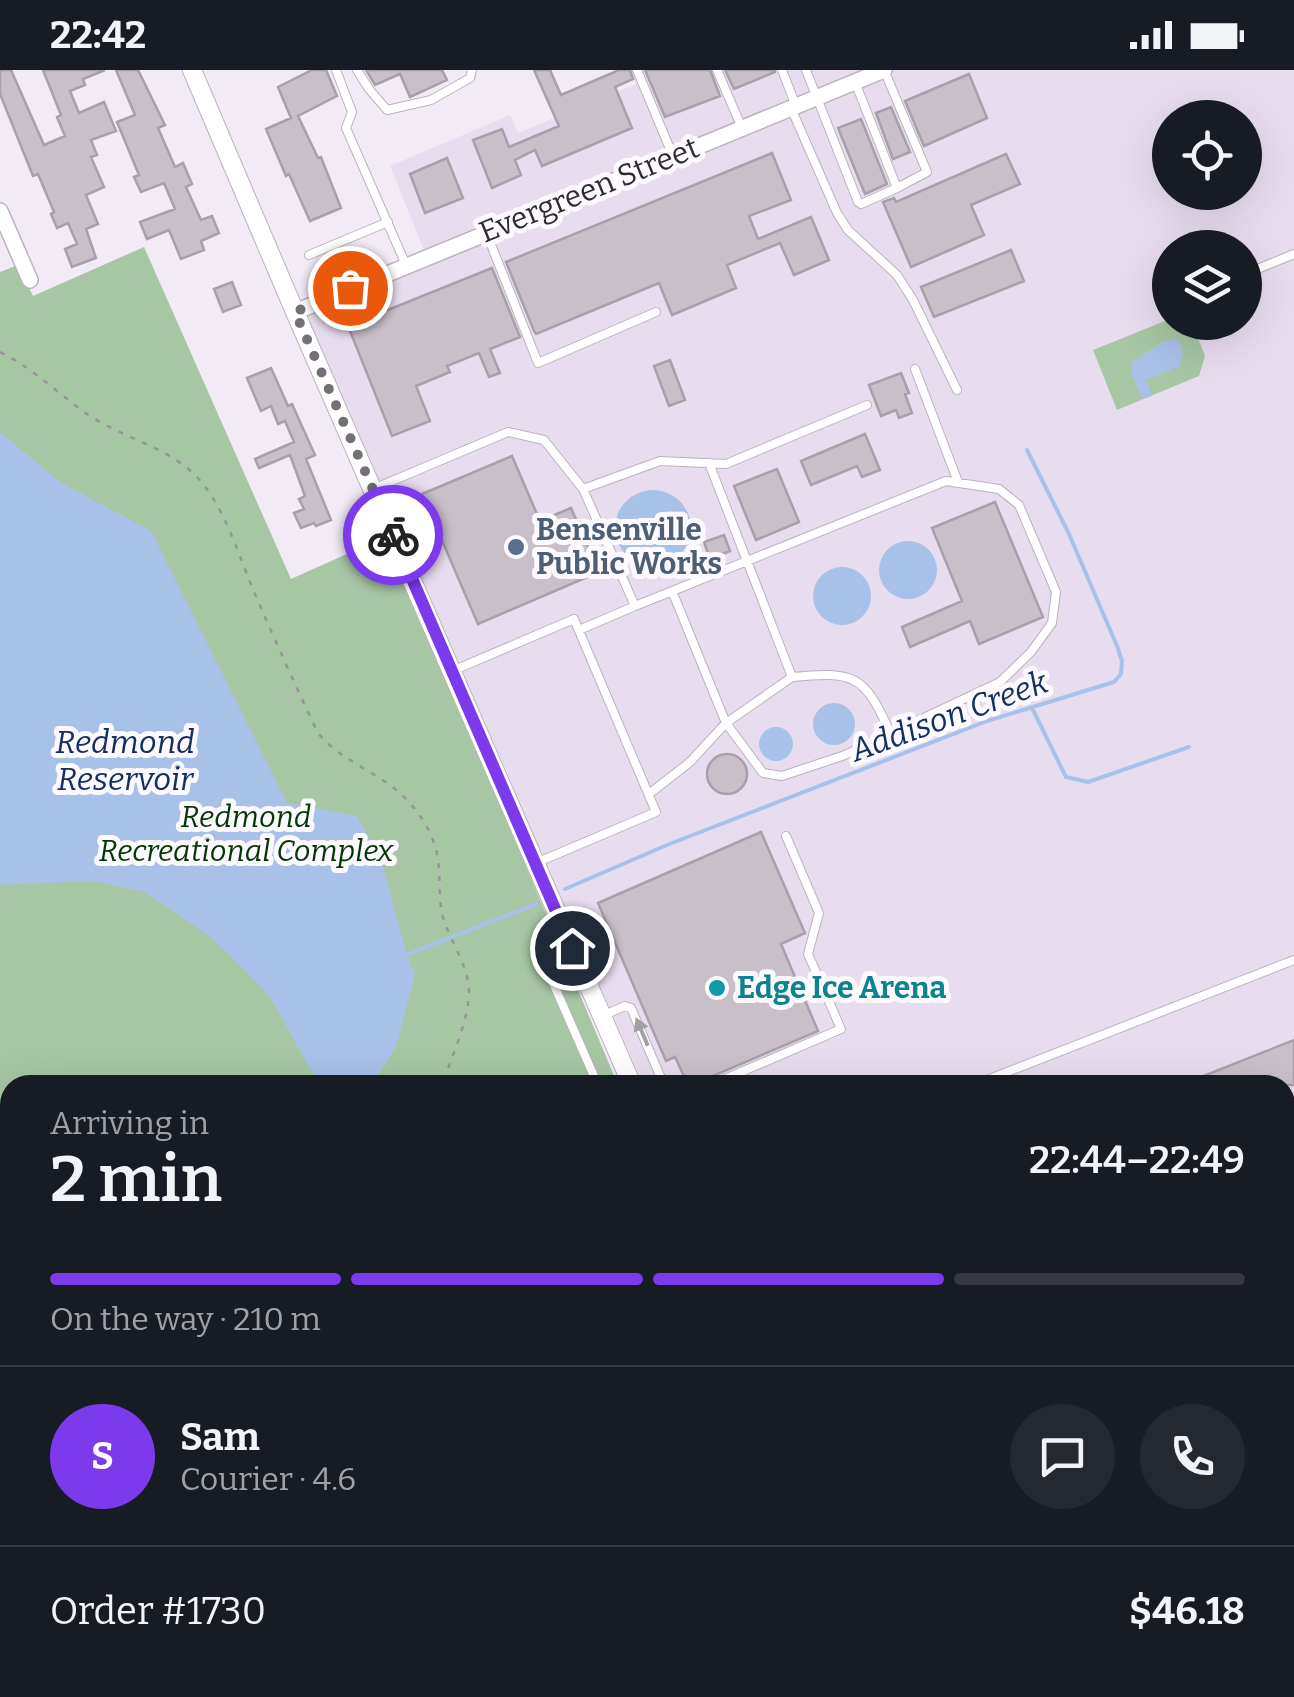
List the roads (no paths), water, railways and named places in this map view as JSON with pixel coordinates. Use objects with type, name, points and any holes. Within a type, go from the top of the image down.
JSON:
[{"type":"street","name":"Evergreen Street","points":[[295,312],[884,70]]},
{"type":"street","points":[[200,72],[295,312],[628,1075]]},
{"type":"street","points":[[0,211],[30,280]]},
{"type":"lane","points":[[336,70],[352,112],[346,128],[406,265]]},
{"type":"lane","points":[[358,70],[387,110],[431,100],[470,78],[472,70]]},
{"type":"lane","points":[[637,70],[672,156]]},
{"type":"lane","points":[[718,70],[742,128]]},
{"type":"lane","points":[[782,70],[836,213],[848,230],[898,275],[957,390]]},
{"type":"lane","points":[[806,70],[861,204],[927,172],[884,70]]},
{"type":"lane","points":[[855,82],[897,188]]},
{"type":"lane","points":[[309,255],[388,222]]},
{"type":"lane","points":[[486,232],[538,363],[656,312]]},
{"type":"lane","points":[[1262,267],[1294,254]]},
{"type":"lane","points":[[915,370],[958,482]]},
{"type":"lane","points":[[912,396],[924,392]]},
{"type":"lane","points":[[583,488],[660,461],[726,464],[867,405]]},
{"type":"lane","points":[[372,490],[508,432],[544,440],[583,488],[635,606]]},
{"type":"lane","points":[[708,463],[792,677]]},
{"type":"lane","points":[[579,630],[635,606],[747,560],[946,481],[1000,489],[1019,505],[1056,592],[1052,623],[1031,652],[1000,682],[846,755],[782,776],[762,773],[726,723],[672,591]]},
{"type":"lane","points":[[452,670],[574,618],[656,812],[536,864]]},
{"type":"lane","points":[[648,794],[690,762],[726,723],[792,677],[826,674],[854,678],[876,700],[890,732]]},
{"type":"lane","points":[[734,1075],[841,1029],[808,954],[819,914],[786,836]]},
{"type":"lane","points":[[572,948],[543,960],[593,1075]]},
{"type":"lane","points":[[1000,1075],[1294,960]]},
{"type":"lane","points":[[602,1016],[625,1006],[631,1008],[660,1075]]},
{"type":"water","points":[[1163,342],[1181,343],[1180,366],[1146,380],[1152,396],[1143,399],[1132,376],[1132,362]]},
{"type":"water","name":"Redmond Reservoir","points":[[0,432],[60,482],[151,531],[287,803],[357,816],[381,859],[415,974],[396,1047],[378,1075],[315,1075],[269,995],[213,939],[145,892],[94,881],[0,885]]},
{"type":"water","points":[[653,490],[680,501],[691,528],[680,555],[653,566],[626,555],[615,528],[626,501]]},
{"type":"water","points":[[908,541],[928,550],[937,570],[928,590],[908,599],[888,590],[879,570],[888,550]]},
{"type":"water","points":[[842,567],[862,576],[871,596],[862,616],[842,625],[822,616],[813,596],[822,576]]},
{"type":"water","points":[[834,703],[849,709],[855,724],[849,739],[834,745],[819,739],[813,724],[819,709]]},
{"type":"water","points":[[776,727],[788,732],[793,744],[788,756],[776,761],[764,756],[759,744],[764,732]]},
{"type":"waterway","name":"Addison Creek","points":[[565,889],[667,845],[987,721],[1114,682],[1121,674],[1117,646],[1069,534],[1027,450]]},
{"type":"waterway","points":[[1033,710],[1066,777],[1088,782],[1189,747]]},
{"type":"waterway","name":"Addison Creek","points":[[406,955],[536,904]]},
{"type":"place","name":"Bensenville Public Works","points":[[516,547]]},
{"type":"place","name":"Edge Ice Arena","points":[[717,988]]},
{"type":"park label","name":"Redmond Recreational Complex","points":[[246,834]]}]
